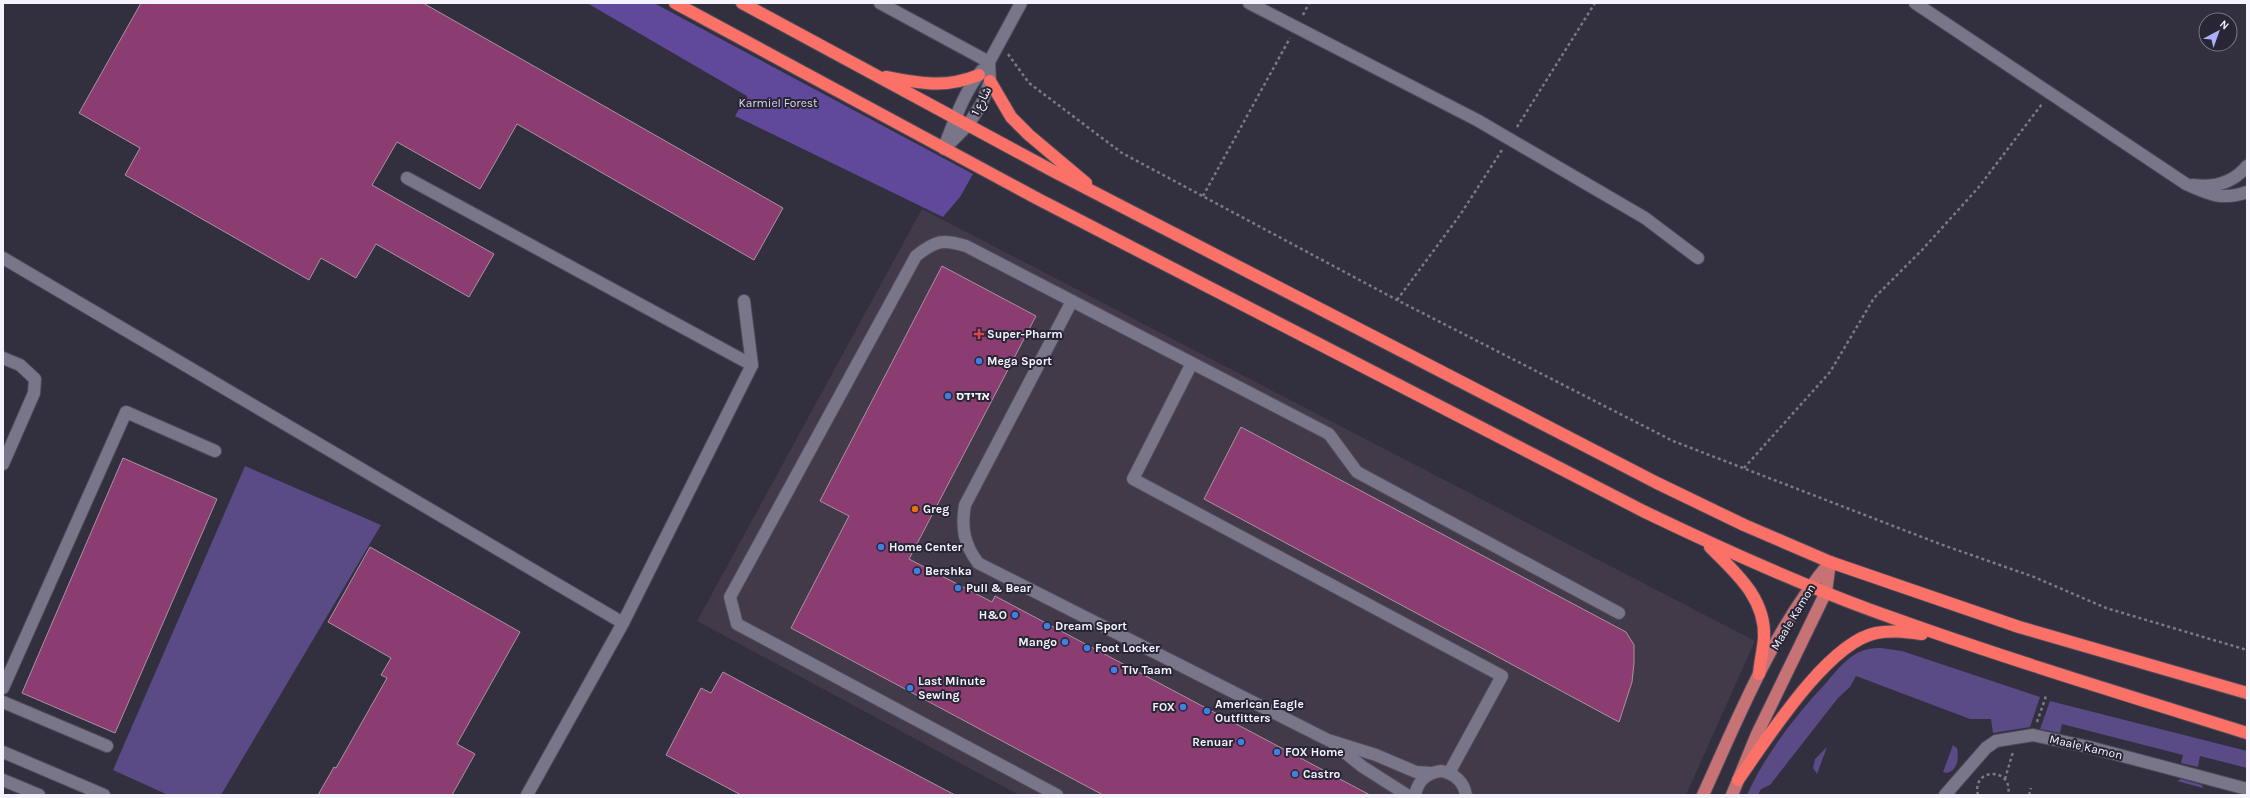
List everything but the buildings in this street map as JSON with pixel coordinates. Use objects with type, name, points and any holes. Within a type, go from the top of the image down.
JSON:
[{"type":"highway","points":[[675,3],[944,149],[1081,221],[1703,540],[1810,586],[1892,618],[2247,733]]},
{"type":"highway","points":[[742,3],[1102,197],[1650,479],[1744,524],[1830,562],[2019,627],[2247,693]]},
{"type":"highway","points":[[874,74],[928,84],[947,84],[979,75]]},
{"type":"highway","points":[[990,82],[1012,117],[1029,136],[1102,197]]},
{"type":"highway","points":[[1703,540],[1743,580],[1762,614],[1764,637],[1759,674]]},
{"type":"highway","points":[[1738,780],[1777,724],[1818,674],[1842,650],[1857,640],[1875,633],[1899,631],[1960,641]]},
{"type":"main road","name":"Maale Kamon","points":[[1703,795],[1759,674],[1810,586],[1830,562]]},
{"type":"main road","name":"Maale Kamon","points":[[1732,795],[1758,734],[1826,592],[1830,562]]},
{"type":"street","points":[[880,3],[989,62]]},
{"type":"street","points":[[944,149],[955,118],[1022,3]]},
{"type":"street","points":[[1250,3],[1477,120],[1645,218],[1698,258]]},
{"type":"street","points":[[1915,3],[2186,184],[2209,195],[2226,196],[2247,192]]},
{"type":"street","name":"شارع 1","points":[[944,149],[968,125],[982,103],[990,82],[989,62]]},
{"type":"street","points":[[2186,184],[2201,186],[2226,182],[2236,177],[2247,166]]},
{"type":"street","points":[[406,178],[752,365]]},
{"type":"street","points":[[1057,795],[738,624],[730,598],[916,256],[928,246],[947,241],[966,246],[1329,434],[1357,472],[1619,613]]},
{"type":"street","points":[[3,258],[623,623]]},
{"type":"street","points":[[527,795],[623,623],[752,365],[744,301]]},
{"type":"street","points":[[1072,301],[965,504],[962,522],[965,539],[970,552],[978,563],[1328,740],[1376,755],[1416,772],[1450,773],[1460,781],[1467,794]]},
{"type":"street","points":[[3,358],[20,365],[36,379],[34,392],[3,464]]},
{"type":"street","points":[[1192,363],[1133,478],[1502,676],[1450,773]]},
{"type":"street","points":[[3,688],[126,412],[215,451]]},
{"type":"street","points":[[3,702],[107,746]]},
{"type":"street","name":"Maale Kamon","points":[[1945,795],[1986,748],[1996,741],[2033,735],[2089,747],[2247,789]]},
{"type":"street","points":[[1328,740],[1362,766],[1407,795]]},
{"type":"street","points":[[3,752],[104,795]]},
{"type":"street","points":[[1415,795],[1419,783],[1432,773]]},
{"type":"street","points":[[3,780],[39,795]]},
{"type":"path","points":[[1203,196],[1309,3]]},
{"type":"path","points":[[1397,300],[1460,215],[1595,3]]},
{"type":"path","points":[[1000,42],[1029,83],[1122,153],[1397,300],[1673,441],[1940,544],[2034,577],[2106,608],[2247,650]]},
{"type":"path","points":[[1744,468],[1830,372],[1874,298],[1922,250],[1978,188],[2050,93]]},
{"type":"path","points":[[2036,726],[2046,696]]},
{"type":"path","points":[[2005,779],[2014,747]]},
{"type":"path","points":[[1978,795],[1978,783],[1985,775],[1996,773],[2005,779],[2009,789],[2008,795]]},
{"type":"path","points":[[2029,795],[2031,788]]},
{"type":"shaded area","points":[[922,209],[1755,641],[1686,795],[1019,795],[697,621]]},
{"type":"shaded area","points":[[245,466],[381,525],[221,795],[168,795],[113,770]]},
{"type":"shaded area","points":[[1881,648],[1902,651],[2040,697],[2030,727],[1993,733],[1991,719],[1970,719],[1856,676],[1850,687],[1838,698],[1770,785],[1761,789],[1758,795],[1747,795],[1763,764],[1792,722],[1837,671],[1848,659],[1857,653],[1869,649]]},
{"type":"shaded area","points":[[2050,701],[2247,751],[2247,768],[2200,756],[2198,767],[2181,763],[2183,755],[2062,724],[2060,733],[2040,729]]},
{"type":"shaded area","points":[[1953,745],[1957,748],[1957,764],[1953,770],[1946,773],[1943,772]]},
{"type":"shaded area","points":[[1827,747],[1817,774],[1813,768],[1815,759]]},
{"type":"shaded area","points":[[2181,779],[2202,785],[2203,788],[2177,781]]},
{"type":"green space","name":"Karmiel Forest","points":[[587,3],[654,3],[973,174],[960,197],[943,217],[735,116],[747,96]]},
{"type":"place","name":"Super-Pharm","points":[[979,334]]},
{"type":"place","name":"Mega Sport","points":[[979,361]]},
{"type":"place","name":"אדידס","points":[[948,396]]},
{"type":"place","name":"Greg","points":[[915,509]]},
{"type":"place","name":"Home Center","points":[[881,547]]},
{"type":"place","name":"Bershka","points":[[917,571]]},
{"type":"place","name":"Pull & Bear","points":[[958,588]]},
{"type":"place","name":"H&O","points":[[1015,615]]},
{"type":"place","name":"Dream Sport","points":[[1047,626]]},
{"type":"place","name":"Mango","points":[[1065,642]]},
{"type":"place","name":"Foot Locker","points":[[1087,648]]},
{"type":"place","name":"Tiv Taam","points":[[1114,670]]},
{"type":"place","name":"Last Minute Sewing","points":[[910,688]]},
{"type":"place","name":"FOX","points":[[1183,707]]},
{"type":"place","name":"American Eagle Outfitters","points":[[1207,711]]},
{"type":"place","name":"Renuar","points":[[1241,742]]},
{"type":"place","name":"FOX Home","points":[[1277,752]]},
{"type":"place","name":"Castro","points":[[1295,774]]}]
